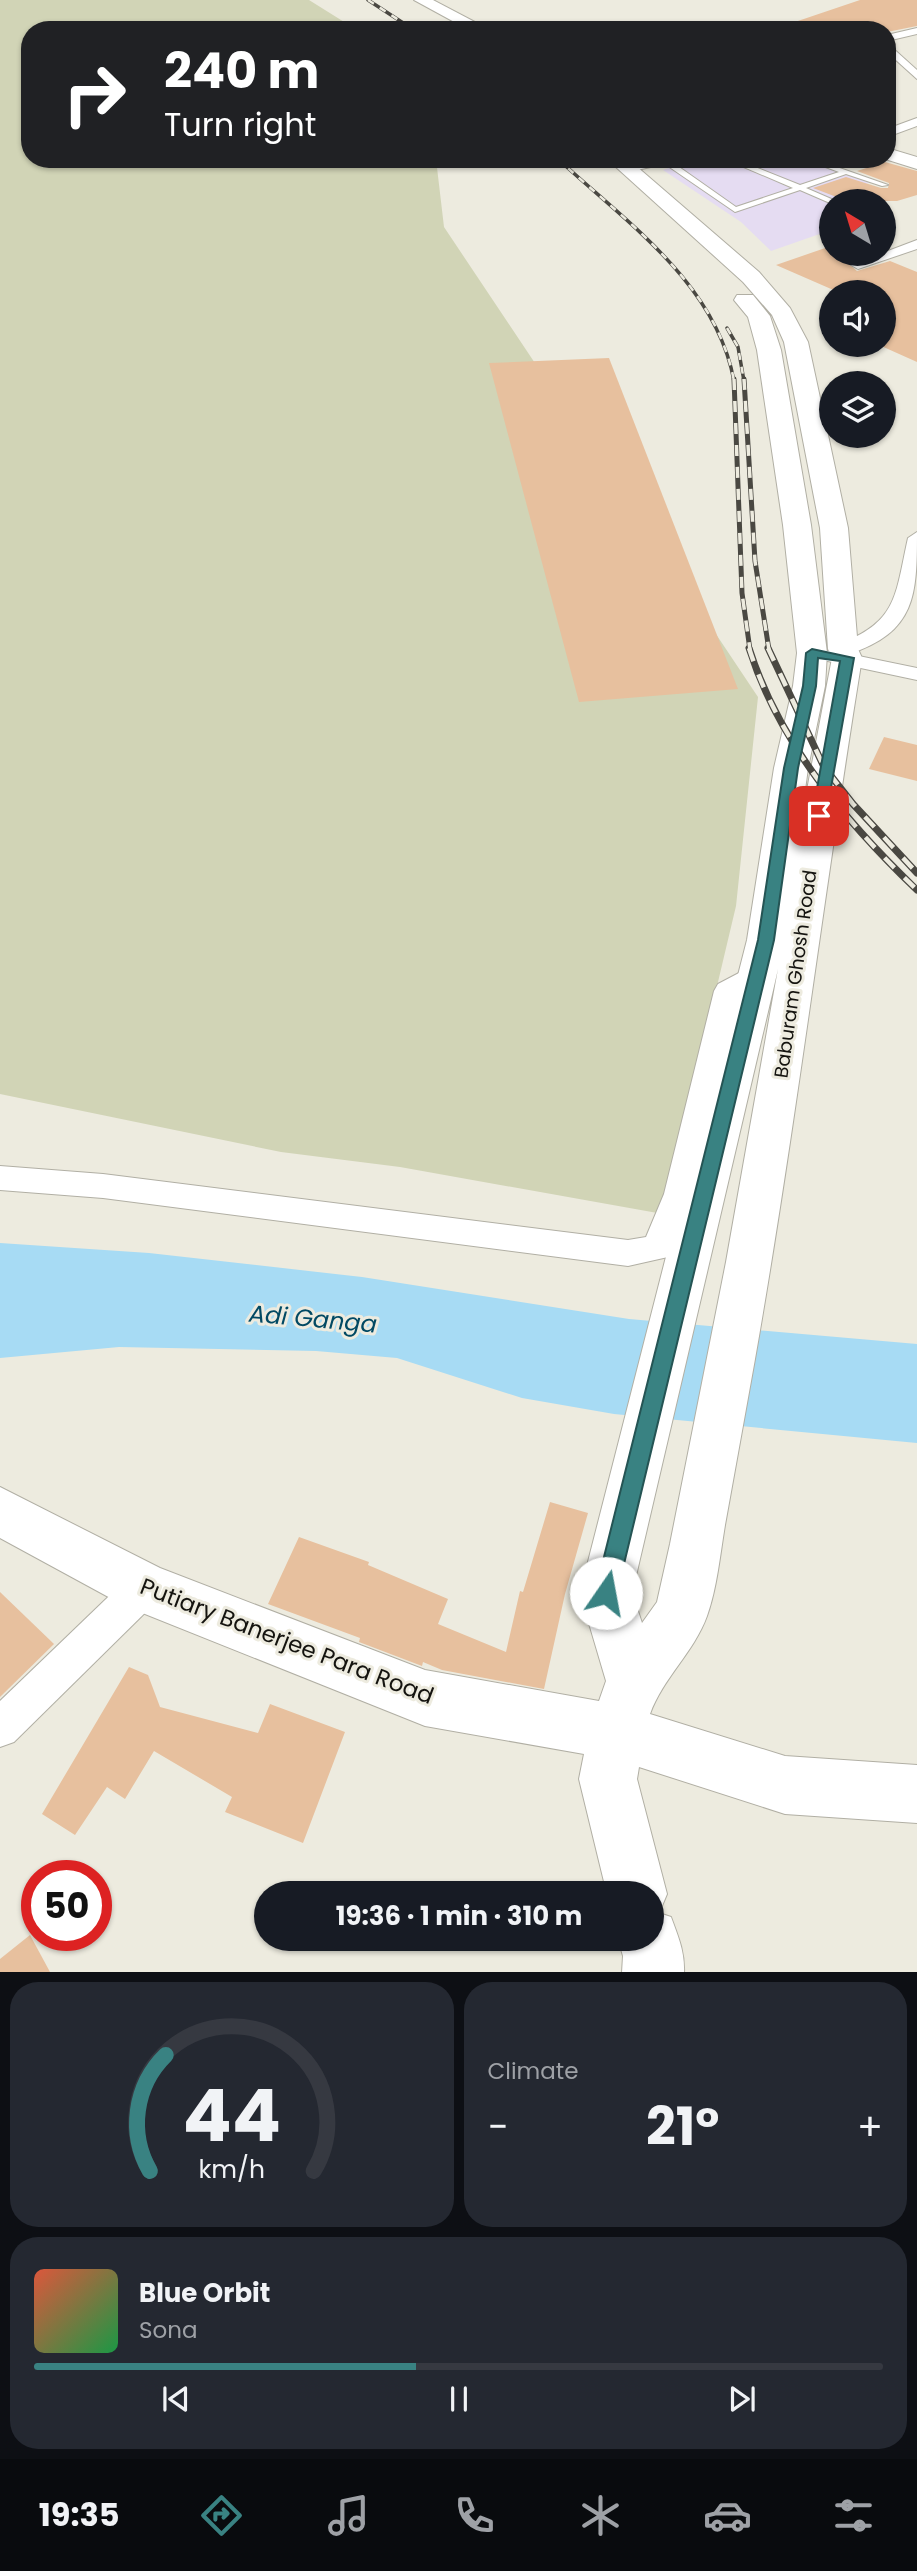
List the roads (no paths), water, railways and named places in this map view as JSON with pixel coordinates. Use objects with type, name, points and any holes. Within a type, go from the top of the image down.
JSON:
[{"type":"main road","points":[[405,0],[462,21]]},
{"type":"main road","points":[[426,6],[445,21]]},
{"type":"main road","points":[[896,157],[917,163]]},
{"type":"main road","name":"Baburam Ghosh Road","points":[[607,168],[695,243],[759,316],[769,350],[782,425],[812,653],[809,686],[791,768],[766,940],[768,989],[749,1262],[681,1614],[625,1707]]},
{"type":"main road","name":"Baburam Ghosh Road","points":[[625,1707],[606,1593],[623,1515],[768,989],[815,839],[845,653],[834,527],[796,342],[782,313],[751,277],[701,230],[626,168]]},
{"type":"main road","name":"Putiary Banerjee Para Road","points":[[0,1511],[144,1588],[425,1698],[625,1707],[785,1786],[917,1794]]},
{"type":"main road","points":[[625,1707],[608,1779],[634,1881]]},
{"type":"main road","points":[[653,1951],[653,1972]]},
{"type":"street","points":[[896,45],[917,30]]},
{"type":"street","points":[[896,51],[911,64],[917,76]]},
{"type":"street","points":[[896,130],[917,122]]},
{"type":"street","points":[[896,251],[917,244]]},
{"type":"street","points":[[845,653],[869,642],[898,616],[917,538]]},
{"type":"street","points":[[812,653],[845,653],[917,674]]},
{"type":"street","points":[[0,1178],[103,1186],[628,1253],[657,1248],[679,1194],[727,991],[768,989]]},
{"type":"street","points":[[0,1728],[144,1588]]},
{"type":"lane","points":[[676,168],[735,210],[846,173]]},
{"type":"lane","points":[[750,168],[819,195]]},
{"type":"lane","points":[[832,168],[884,185]]},
{"type":"water","name":"Adi Ganga","points":[[0,1243],[149,1253],[362,1277],[629,1319],[917,1344],[917,1443],[614,1414],[522,1398],[397,1358],[316,1351],[119,1347],[0,1358]]},
{"type":"railway","points":[[368,0],[400,21]]},
{"type":"railway","points":[[568,168],[639,231],[688,284],[708,314],[724,346],[734,381]]},
{"type":"railway","points":[[727,328],[738,347],[744,381]]},
{"type":"railway","points":[[734,379],[742,593],[750,650]]},
{"type":"railway","points":[[744,379],[755,561],[769,650]]},
{"type":"railway","points":[[749,648],[778,716],[818,779],[865,837],[917,890]]},
{"type":"railway","points":[[768,648],[824,767],[853,804],[917,873]]}]
